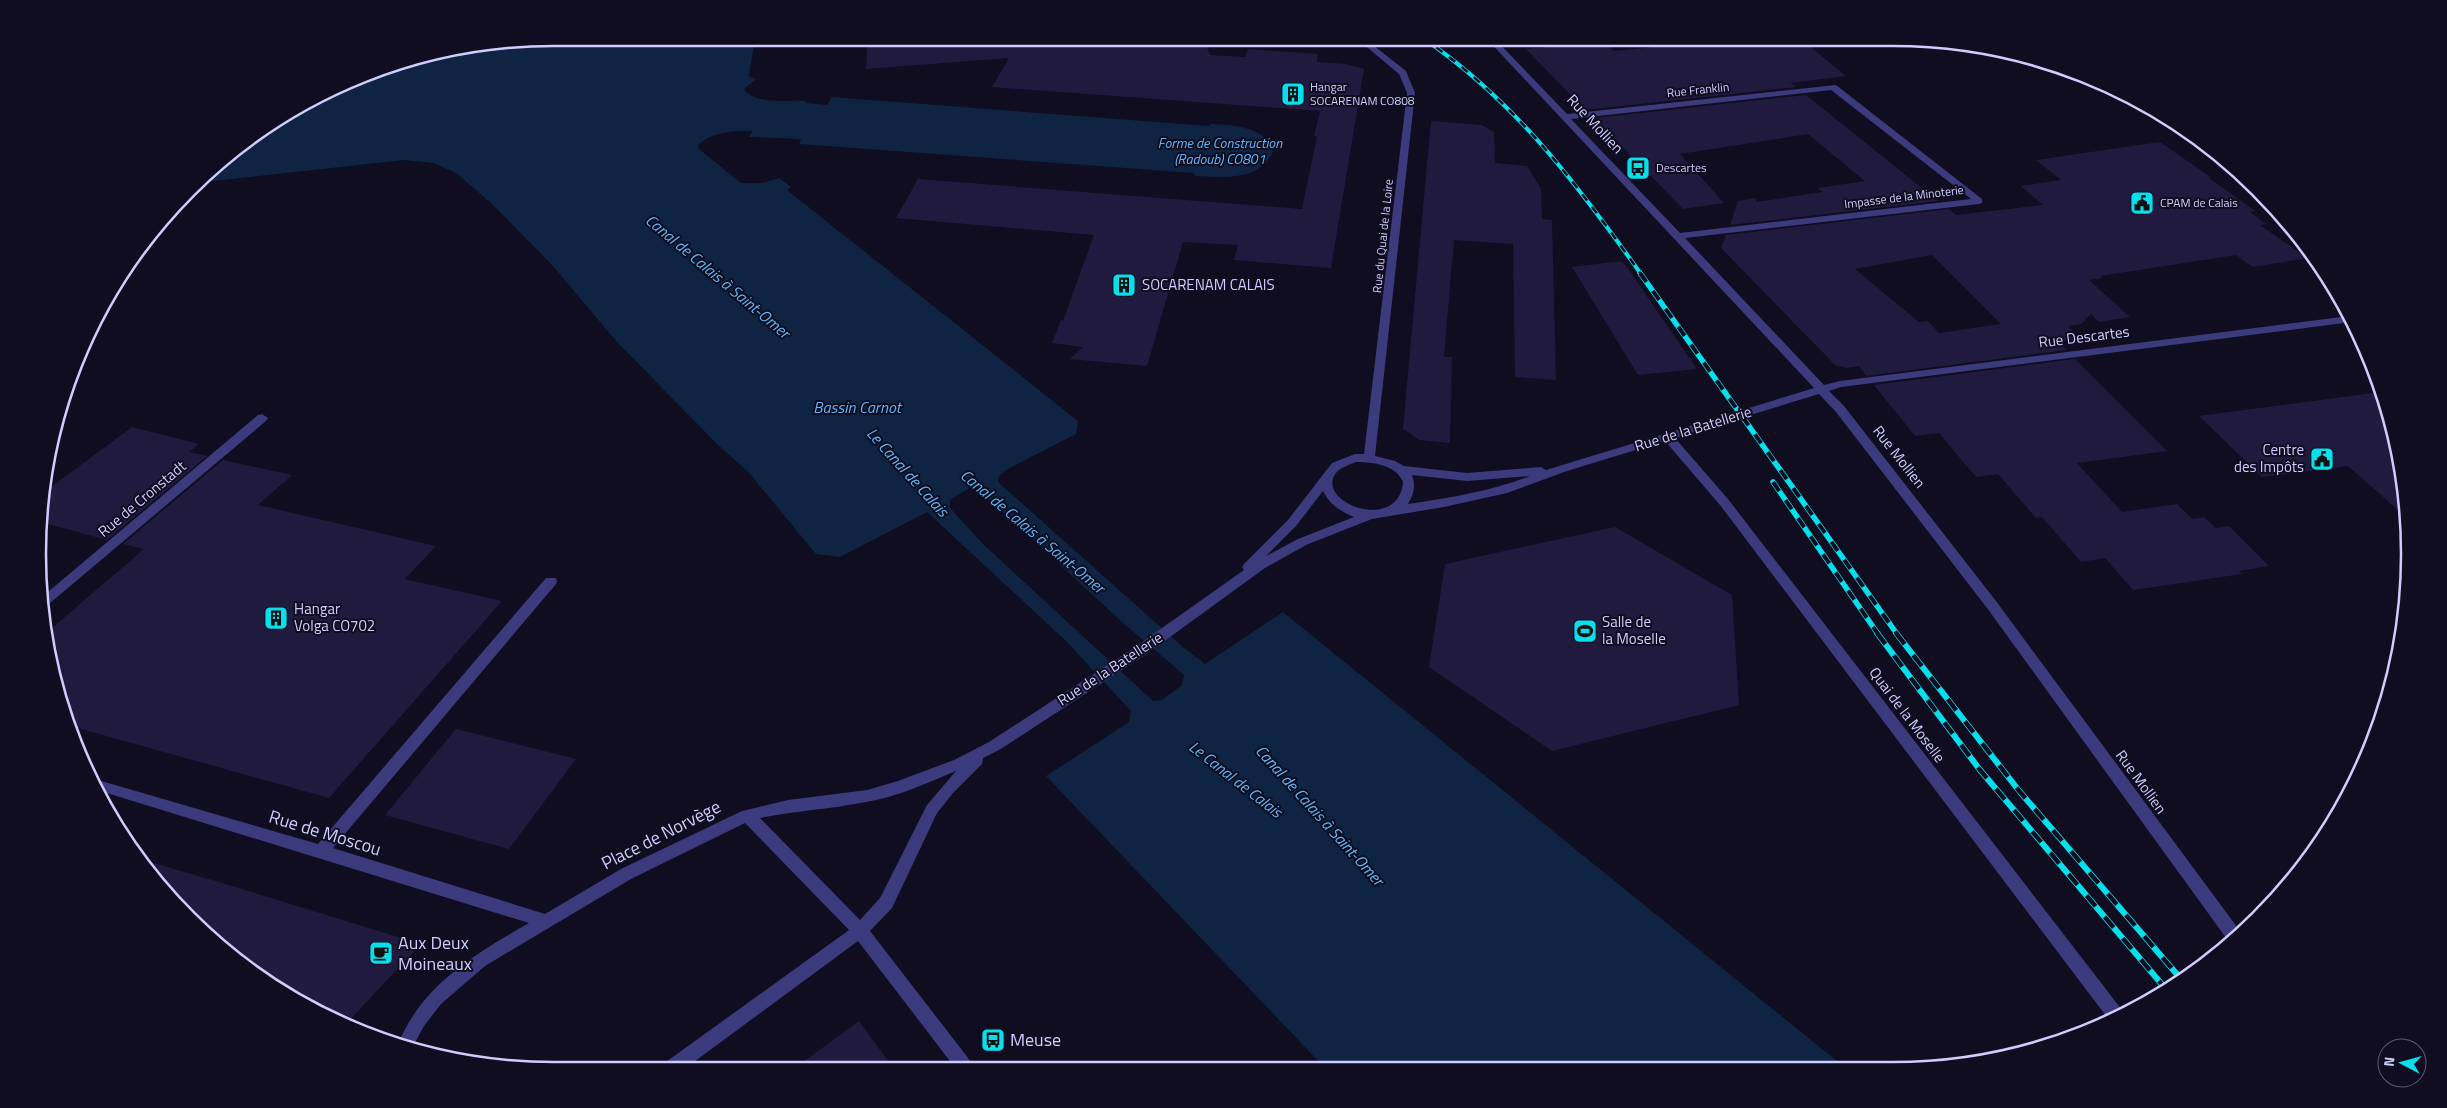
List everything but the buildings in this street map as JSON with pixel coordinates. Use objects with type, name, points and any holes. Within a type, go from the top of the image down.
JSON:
[{"type":"street","name":"Rue du Quai de la Loire","points":[[1369,458],[1411,93],[1403,73],[1370,46]]},
{"type":"street","name":"Rue Mollien","points":[[1498,46],[1680,236],[1822,388],[1904,490],[2232,932]]},
{"type":"street","name":"Rue Franklin","points":[[1566,117],[1833,87]]},
{"type":"street","name":"Impasse de la Minoterie","points":[[1680,236],[1979,201],[1833,87]]},
{"type":"street","name":"Rue Descartes","points":[[1822,388],[1863,380],[2343,320]]},
{"type":"street","name":"Rue de la Batellerie","points":[[1393,510],[1444,503],[1507,489],[1563,468],[1822,388]]},
{"type":"street","name":"Rue de Cronstadt","points":[[48,599],[262,418]]},
{"type":"street","name":"Quai de la Moselle","points":[[1667,436],[1724,502],[2113,1011]]},
{"type":"street","points":[[1369,458],[1390,463],[1400,470],[1407,479],[1409,489],[1403,503],[1393,510],[1373,514],[1350,511],[1339,505],[1327,492],[1327,477],[1332,468],[1342,462],[1369,458]]},
{"type":"street","name":"Rue de la Batellerie","points":[[1400,470],[1467,477],[1521,474],[1563,468]]},
{"type":"street","name":"Rue de la Batellerie","points":[[1224,590],[1292,523],[1327,477]]},
{"type":"street","name":"Rue de la Batellerie","points":[[860,932],[886,902],[932,809],[964,771],[994,746],[1180,622],[1224,590],[1302,542],[1373,514]]},
{"type":"street","points":[[321,851],[551,581]]},
{"type":"street","name":"Rue de la Batellerie","points":[[747,815],[788,806],[867,796],[900,787],[959,764],[994,746]]},
{"type":"street","name":"Rue de Moscou","points":[[103,786],[321,851],[545,921]]},
{"type":"street","points":[[747,815],[860,932],[961,1062]]},
{"type":"street","name":"Place de Norvège","points":[[408,1040],[420,1019],[437,996],[457,977],[479,961],[642,866],[747,815]]},
{"type":"street","points":[[680,1062],[860,932]]},
{"type":"water","points":[[754,46],[749,76],[756,79],[744,89],[749,94],[764,100],[806,101],[806,103],[827,105],[832,97],[1209,126],[1210,124],[1219,124],[1238,126],[1264,137],[1273,152],[1267,162],[1259,169],[1249,173],[1228,177],[1195,176],[1194,173],[799,144],[801,139],[749,137],[753,131],[724,133],[710,137],[698,145],[699,149],[741,183],[763,183],[779,178],[791,187],[787,190],[1078,421],[1076,434],[1006,470],[999,476],[998,482],[1184,648],[1205,664],[1283,612],[1838,1062],[1319,1062],[1046,776],[1129,722],[1131,711],[1066,641],[927,512],[840,557],[816,554],[749,473],[715,442],[617,342],[552,265],[491,203],[456,173],[434,163],[404,160],[209,182],[245,151],[300,114],[360,85],[391,73],[455,56],[521,47]],"holes":[[[971,487],[977,488],[1122,622],[1184,675],[1182,685],[1162,700],[1153,701],[983,544],[950,508],[950,500]]]},
{"type":"railway","points":[[1434,46],[1487,89],[1516,117],[1568,176],[1641,274]]},
{"type":"railway","points":[[1640,273],[1897,634]]},
{"type":"railway","points":[[1773,482],[1878,634]]},
{"type":"railway","points":[[1877,633],[1980,770],[2162,984]]},
{"type":"railway","points":[[1896,633],[2020,792],[2177,975]]},
{"type":"place","name":"Hangar SOCARENAM CO808","points":[[1293,94]]},
{"type":"place","name":"Descartes","points":[[1638,168]]},
{"type":"place","name":"CPAM de Calais","points":[[2142,203]]},
{"type":"place","name":"SOCARENAM CALAIS","points":[[1124,285]]},
{"type":"place","name":"Centre des Impôts","points":[[2322,459]]},
{"type":"place","name":"Hangar Volga CO702","points":[[276,618]]},
{"type":"place","name":"Salle de la Moselle","points":[[1585,631]]},
{"type":"place","name":"Aux Deux Moineaux","points":[[381,953]]},
{"type":"place","name":"Meuse","points":[[993,1040]]},
{"type":"water label","name":"Forme de Construction (Radoub) CO801","points":[[1220,152]]},
{"type":"water label","name":"Canal de Calais à Saint-Omer","points":[[718,276]]},
{"type":"water label","name":"Bassin Carnot","points":[[857,407]]},
{"type":"water label","name":"Le Canal de Calais","points":[[908,472]]},
{"type":"water label","name":"Canal de Calais à Saint-Omer","points":[[1033,531]]},
{"type":"water label","name":"Le Canal de Calais","points":[[1236,779]]},
{"type":"water label","name":"Canal de Calais à Saint-Omer","points":[[1320,815]]}]
